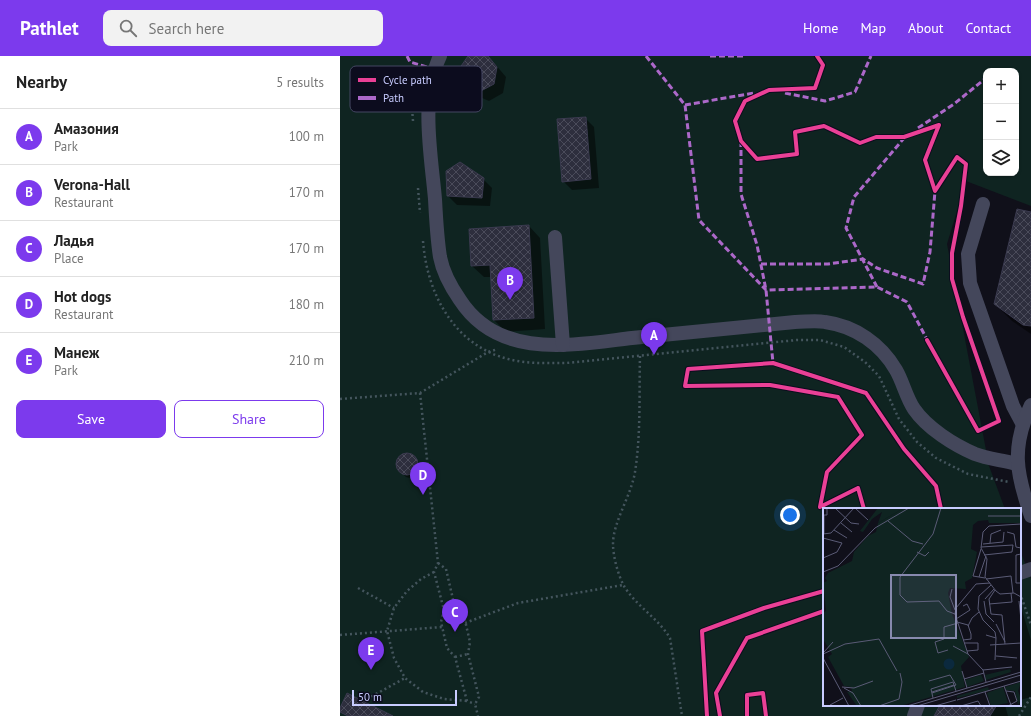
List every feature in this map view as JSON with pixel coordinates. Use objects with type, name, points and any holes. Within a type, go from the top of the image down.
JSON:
[{"type":"street","points":[[435,66],[440,56]]},
{"type":"street","points":[[429,112],[436,228],[440,258],[448,283],[467,311],[491,330],[516,342],[563,345],[795,322],[824,322],[848,327],[874,344],[887,356],[897,371],[914,409],[932,427],[958,446],[976,454],[1017,464]]},
{"type":"street","points":[[983,204],[968,254],[970,283],[1013,406],[1022,423]]},
{"type":"street","points":[[555,237],[563,345]]},
{"type":"street","points":[[1031,405],[1022,423],[1018,438],[1017,464],[1027,492],[1031,516]]},
{"type":"street","points":[[1021,573],[1031,569]]},
{"type":"street","points":[[914,716],[918,706]]},
{"type":"path","points":[[493,346],[504,350]]},
{"type":"path","points":[[340,399],[420,393],[488,352],[498,349]]},
{"type":"path","points":[[640,356],[638,440],[635,471],[630,493],[615,532],[613,544],[614,557],[623,585],[664,629],[670,638],[682,716]]},
{"type":"path","points":[[420,393],[438,564],[434,572],[421,579],[407,591],[394,608],[387,631],[394,658],[405,678],[423,692],[444,699],[467,701],[475,704]]},
{"type":"path","points":[[438,564],[446,569],[455,608],[464,616],[470,642],[468,654],[480,697],[475,704],[478,716]]},
{"type":"path","points":[[434,572],[444,610],[441,622],[447,648],[455,657],[467,701]]},
{"type":"path","points":[[465,623],[518,603],[623,585]]},
{"type":"path","points":[[358,588],[394,608]]},
{"type":"path","points":[[1021,596],[1031,625]]},
{"type":"path","points":[[444,610],[455,608]]},
{"type":"path","points":[[340,635],[442,627]]},
{"type":"path","points":[[455,657],[468,654]]},
{"type":"path","points":[[367,699],[405,678]]},
{"type":"path","points":[[1019,716],[1031,697]]},
{"type":"green space","points":[[340,56],[1031,56],[1031,206],[966,181],[947,244],[989,466],[1005,508],[823,508],[823,706],[1021,706],[1021,553],[1031,579],[1031,716],[340,716]]},
{"type":"building","points":[[468,56],[488,56],[497,67],[494,84],[482,90],[482,66],[461,66]]},
{"type":"building","points":[[586,117],[591,179],[562,182],[557,119]]},
{"type":"building","points":[[460,162],[484,178],[482,198],[447,196],[446,171]]},
{"type":"building","points":[[1017,209],[1031,212],[1031,326],[1023,325],[994,304]]},
{"type":"building","points":[[529,225],[534,318],[493,320],[490,265],[471,266],[469,229]]},
{"type":"building","points":[[407,453],[415,456],[418,464],[415,472],[407,475],[399,472],[396,464],[399,456]]},
{"type":"building","points":[[347,693],[393,716],[348,716],[340,712],[340,708]]},
{"type":"building","points":[[939,706],[996,706],[990,716],[934,716]]},
{"type":"marked path","points":[[407,56],[410,62],[424,66]]},
{"type":"marked path","points":[[646,56],[685,105],[699,220],[766,290],[877,287],[907,302],[929,343]]},
{"type":"marked path","points":[[710,56],[746,56]]},
{"type":"marked path","points":[[785,93],[825,101],[855,92],[871,56]]},
{"type":"marked path","points":[[918,128],[954,104],[983,80]]},
{"type":"marked path","points":[[685,105],[754,93]]},
{"type":"marked path","points":[[877,287],[846,228],[854,197],[905,137]]},
{"type":"marked path","points":[[741,141],[741,194],[757,245],[766,290],[773,363]]},
{"type":"marked path","points":[[761,264],[828,264],[863,259],[877,268],[923,284],[930,252],[935,191]]},
{"type":"cycle path","points":[[817,56],[823,65],[815,88],[769,90],[745,101],[735,121],[741,141],[757,159],[797,154],[795,132],[824,126],[860,143],[876,137],[904,137],[939,125],[925,160],[935,191],[957,157],[966,164],[961,206],[952,253],[952,279],[963,317],[999,421],[978,431],[927,340]]},
{"type":"cycle path","points":[[864,508],[858,488],[820,507],[827,472],[862,435],[838,397],[770,385],[685,386],[688,369],[773,363],[866,393],[904,449],[936,486],[941,508]]},
{"type":"cycle path","points":[[707,716],[702,631],[764,608],[823,591]]},
{"type":"cycle path","points":[[720,716],[716,693],[747,638],[823,611]]},
{"type":"cycle path","points":[[747,716],[747,695],[763,693],[766,716]]},
{"type":"place","name":"Verona-Hall","points":[[510,300]]},
{"type":"place","name":"Амазония","points":[[654,355]]},
{"type":"place","name":"Hot dogs","points":[[423,495]]},
{"type":"place","name":"Ладья","points":[[455,632]]},
{"type":"place","name":"Манеж","points":[[371,670]]}]
